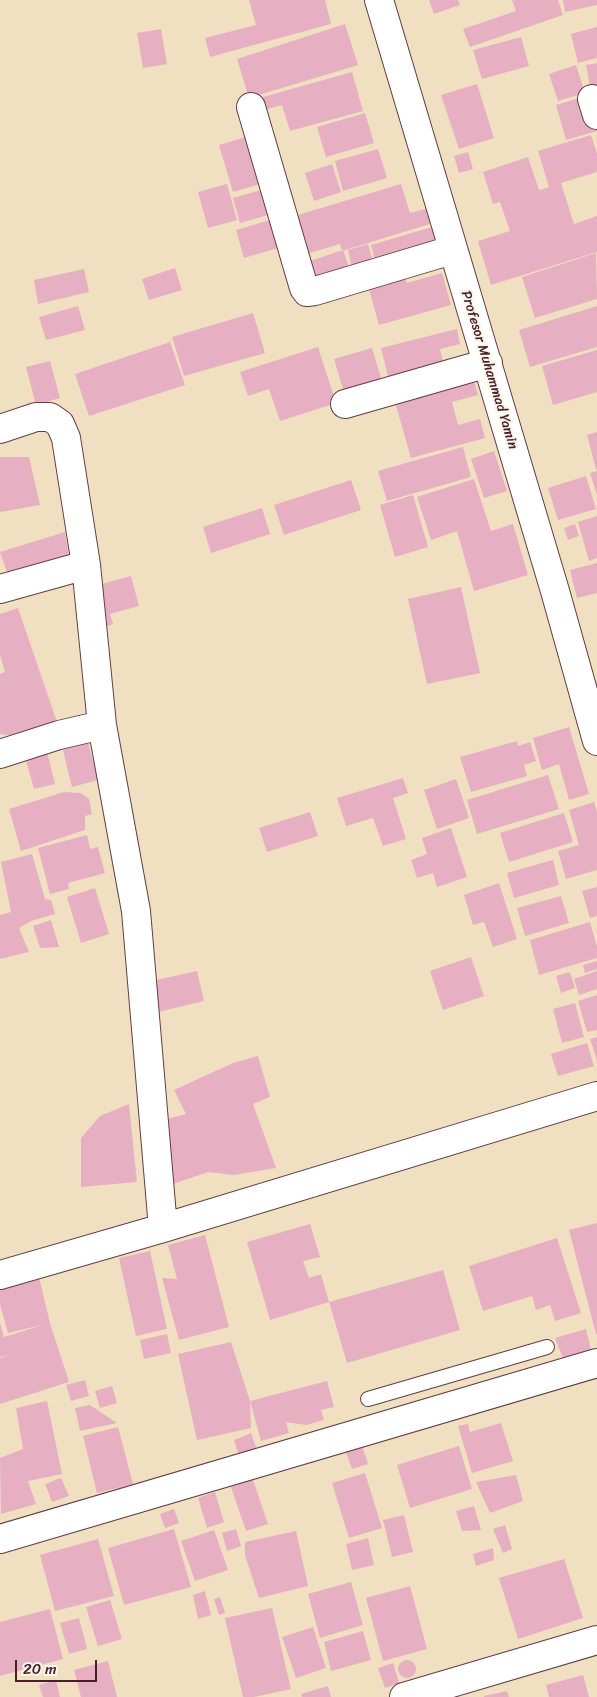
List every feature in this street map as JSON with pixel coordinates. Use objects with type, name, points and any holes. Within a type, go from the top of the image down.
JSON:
[{"type":"street","name":"Profesor Muhammad Yamin","points":[[378,0],[452,250],[488,363],[597,741]]},
{"type":"street","points":[[251,107],[304,288],[307,292],[452,250]]},
{"type":"street","points":[[345,404],[488,363]]},
{"type":"street","points":[[0,429],[36,417],[50,417],[60,424],[66,438],[86,565],[102,725],[136,911],[163,1228]]},
{"type":"street","points":[[0,589],[86,565]]},
{"type":"street","points":[[0,754],[59,735],[102,725]]},
{"type":"street","points":[[0,1275],[163,1228],[597,1096]]},
{"type":"street","points":[[0,1538],[445,1392],[528,1368],[597,1362]]},
{"type":"street","points":[[404,1697],[597,1640]]},
{"type":"lane","points":[[528,1368],[547,1347]]},
{"type":"lane","points":[[368,1399],[445,1392]]},
{"type":"building","points":[[249,0],[325,0],[331,24],[210,57],[205,38],[256,25]]},
{"type":"building","points":[[429,0],[458,0],[460,5],[434,14]]},
{"type":"building","points":[[512,0],[558,0],[563,15],[470,47],[463,29],[516,11]]},
{"type":"building","points":[[563,0],[597,0],[597,5],[565,12]]},
{"type":"building","points":[[345,24],[358,65],[249,98],[237,59]]},
{"type":"building","points":[[597,27],[597,58],[578,63],[571,34]]},
{"type":"building","points":[[161,29],[167,64],[143,68],[137,33]]},
{"type":"building","points":[[521,37],[529,66],[482,79],[473,50]]},
{"type":"building","points":[[597,63],[597,91],[591,92],[586,65]]},
{"type":"building","points":[[576,65],[585,93],[558,101],[549,74]]},
{"type":"building","points":[[352,72],[363,111],[290,131],[282,105],[260,111],[256,99]]},
{"type":"building","points":[[477,84],[494,138],[459,149],[441,95]]},
{"type":"building","points":[[586,96],[597,131],[566,140],[556,105]]},
{"type":"building","points":[[365,113],[374,143],[326,157],[317,127]]},
{"type":"building","points":[[591,135],[597,154],[597,172],[561,183],[574,224],[597,216],[597,252],[491,285],[478,241],[510,231],[500,202],[493,204],[483,172],[528,157],[539,190],[549,187],[538,151]]},
{"type":"building","points":[[246,137],[260,184],[233,192],[219,145]]},
{"type":"building","points":[[378,149],[387,178],[343,191],[335,161]]},
{"type":"building","points":[[468,152],[473,169],[459,173],[454,156]]},
{"type":"building","points":[[332,164],[341,192],[314,201],[305,173]]},
{"type":"building","points":[[227,184],[237,220],[208,228],[198,192]]},
{"type":"building","points":[[401,184],[410,213],[429,208],[433,223],[342,251],[340,244],[303,255],[291,217]]},
{"type":"building","points":[[268,188],[275,213],[240,223],[233,198]]},
{"type":"building","points":[[277,218],[285,246],[244,258],[236,230]]},
{"type":"building","points":[[432,227],[438,250],[377,267],[371,245]]},
{"type":"building","points":[[368,244],[375,269],[354,275],[348,250]]},
{"type":"building","points":[[343,250],[352,276],[312,288],[304,263]]},
{"type":"building","points":[[596,253],[597,299],[535,318],[522,277]]},
{"type":"building","points":[[175,268],[182,290],[149,300],[142,279]]},
{"type":"building","points":[[84,269],[89,292],[38,304],[34,280]]},
{"type":"building","points":[[403,272],[407,283],[442,273],[451,305],[379,325],[367,282]]},
{"type":"building","points":[[78,306],[85,330],[46,340],[39,317]]},
{"type":"building","points":[[597,306],[597,347],[530,367],[519,330]]},
{"type":"building","points":[[253,313],[265,353],[184,376],[172,337]]},
{"type":"building","points":[[457,329],[460,344],[440,349],[444,366],[389,380],[381,348]]},
{"type":"building","points":[[170,342],[185,385],[89,416],[75,374]]},
{"type":"building","points":[[318,347],[336,403],[280,421],[269,389],[248,396],[240,372]]},
{"type":"building","points":[[372,348],[384,388],[346,399],[334,359]]},
{"type":"building","points":[[597,350],[597,392],[553,405],[542,366]]},
{"type":"building","points":[[50,361],[60,398],[36,405],[26,367]]},
{"type":"building","points":[[474,381],[478,395],[452,402],[458,425],[480,419],[485,438],[411,458],[395,402]]},
{"type":"building","points":[[597,432],[597,469],[596,469],[587,435]]},
{"type":"building","points":[[463,447],[471,477],[387,501],[378,471]]},
{"type":"building","points":[[494,451],[507,491],[484,498],[471,459]]},
{"type":"building","points":[[0,457],[29,457],[40,505],[0,512]]},
{"type":"building","points":[[597,471],[597,495],[590,473]]},
{"type":"building","points":[[586,476],[596,509],[558,520],[548,488]]},
{"type":"building","points":[[474,479],[491,531],[513,524],[528,575],[474,591],[457,531],[431,540],[417,497]]},
{"type":"building","points":[[351,480],[361,510],[284,535],[274,505]]},
{"type":"building","points":[[413,495],[428,547],[395,557],[380,505]]},
{"type":"building","points":[[262,508],[270,534],[211,553],[203,527]]},
{"type":"building","points":[[597,516],[597,558],[589,561],[578,522]]},
{"type":"building","points":[[575,524],[579,536],[568,540],[564,528]]},
{"type":"building","points":[[65,532],[70,563],[8,575],[0,552]]},
{"type":"building","points":[[597,563],[597,593],[577,598],[570,570]]},
{"type":"building","points":[[131,576],[139,606],[110,614],[113,624],[105,627],[94,586]]},
{"type":"building","points":[[461,587],[480,673],[427,684],[408,599]]},
{"type":"building","points":[[18,608],[59,728],[28,738],[0,734],[0,674],[5,672],[0,655],[0,614]]},
{"type":"building","points":[[569,727],[589,794],[569,800],[559,764],[542,770],[533,738]]},
{"type":"building","points":[[86,735],[98,780],[72,787],[61,742]]},
{"type":"building","points":[[517,741],[518,746],[530,742],[536,761],[524,765],[527,776],[471,792],[460,757]]},
{"type":"building","points":[[47,752],[55,784],[34,789],[25,757]]},
{"type":"building","points":[[548,775],[559,809],[477,834],[467,800]]},
{"type":"building","points":[[403,778],[408,793],[393,798],[406,839],[383,846],[373,818],[346,826],[337,798]]},
{"type":"building","points":[[456,779],[469,818],[437,829],[424,790]]},
{"type":"building","points":[[64,792],[81,793],[89,799],[92,814],[85,816],[85,830],[21,851],[9,809]]},
{"type":"building","points":[[594,802],[597,812],[597,870],[566,879],[558,851],[579,845],[569,810]]},
{"type":"building","points":[[310,812],[318,836],[267,852],[259,828]]},
{"type":"building","points":[[564,813],[573,842],[509,862],[500,833]]},
{"type":"building","points":[[451,828],[467,877],[437,887],[433,873],[417,878],[411,860],[427,854],[422,838]]},
{"type":"building","points":[[87,835],[90,849],[98,847],[105,873],[68,883],[69,889],[50,894],[38,848]]},
{"type":"building","points":[[32,854],[45,899],[51,900],[55,914],[31,921],[19,928],[29,952],[0,959],[0,915],[11,912],[1,862]]},
{"type":"building","points":[[553,860],[559,885],[514,898],[507,873]]},
{"type":"building","points":[[499,883],[517,939],[493,947],[484,922],[473,925],[464,895]]},
{"type":"building","points":[[597,887],[597,916],[590,918],[582,891]]},
{"type":"building","points":[[95,888],[109,934],[81,943],[67,897]]},
{"type":"building","points":[[561,896],[569,923],[525,936],[517,908]]},
{"type":"building","points":[[51,920],[59,947],[40,948],[33,926]]},
{"type":"building","points":[[590,922],[597,947],[597,958],[539,975],[530,940]]},
{"type":"building","points":[[471,957],[484,996],[443,1010],[430,971]]},
{"type":"building","points":[[597,961],[597,969],[585,973],[583,965]]},
{"type":"building","points":[[197,971],[204,1001],[154,1013],[147,982]]},
{"type":"building","points":[[597,971],[597,989],[579,995],[574,979]]},
{"type":"building","points":[[570,972],[575,988],[561,993],[556,976]]},
{"type":"building","points":[[597,995],[597,1030],[587,1032],[578,1001]]},
{"type":"building","points":[[575,1003],[584,1037],[562,1043],[553,1009]]},
{"type":"building","points":[[597,1037],[597,1060],[590,1039]]},
{"type":"building","points":[[587,1043],[594,1066],[558,1076],[551,1054]]},
{"type":"building","points":[[258,1056],[270,1097],[253,1104],[276,1168],[234,1175],[208,1172],[173,1184],[159,1121],[186,1114],[174,1090],[233,1063]]},
{"type":"building","points":[[129,1104],[137,1182],[81,1187],[81,1138],[100,1116]]},
{"type":"building","points":[[597,1223],[597,1334],[596,1334],[569,1230]]},
{"type":"building","points":[[310,1224],[320,1257],[303,1261],[309,1278],[321,1274],[329,1302],[270,1320],[247,1242]]},
{"type":"building","points":[[205,1235],[229,1327],[179,1340],[162,1278],[177,1279],[168,1245]]},
{"type":"building","points":[[557,1238],[581,1313],[555,1321],[550,1305],[536,1310],[532,1296],[483,1311],[469,1266]]},
{"type":"building","points":[[150,1251],[167,1329],[136,1336],[119,1258]]},
{"type":"building","points":[[37,1269],[50,1323],[69,1382],[0,1404],[0,1358],[9,1355],[0,1357],[0,1323],[4,1337],[46,1324],[8,1333],[0,1304],[0,1279]]},
{"type":"building","points":[[443,1270],[460,1330],[347,1363],[329,1302]]},
{"type":"building","points":[[586,1329],[592,1354],[564,1361],[555,1338]]},
{"type":"building","points":[[167,1334],[171,1353],[144,1359],[140,1340]]},
{"type":"building","points":[[231,1342],[250,1401],[251,1428],[197,1440],[178,1354]]},
{"type":"building","points":[[85,1380],[89,1396],[71,1401],[66,1385]]},
{"type":"building","points":[[327,1381],[334,1407],[321,1410],[324,1420],[306,1425],[286,1422],[289,1433],[261,1441],[250,1401]]},
{"type":"building","points":[[112,1386],[117,1403],[100,1408],[95,1391]]},
{"type":"building","points":[[47,1401],[62,1474],[28,1481],[36,1504],[1,1514],[0,1458],[23,1449],[16,1408]]},
{"type":"building","points":[[90,1405],[117,1423],[80,1431],[75,1408]]},
{"type":"building","points":[[501,1423],[513,1461],[472,1473],[458,1426],[468,1424],[470,1432]]},
{"type":"building","points":[[118,1427],[133,1484],[97,1493],[83,1436]]},
{"type":"building","points":[[251,1433],[257,1450],[239,1456],[234,1440]]},
{"type":"building","points":[[360,1439],[368,1464],[352,1469],[343,1444]]},
{"type":"building","points":[[459,1446],[472,1489],[410,1508],[397,1465]]},
{"type":"building","points":[[365,1473],[382,1528],[349,1538],[332,1483]]},
{"type":"building","points":[[516,1475],[523,1501],[490,1513],[476,1482]]},
{"type":"building","points":[[252,1477],[268,1524],[246,1531],[230,1484]]},
{"type":"building","points":[[61,1478],[69,1496],[52,1502],[45,1484]]},
{"type":"building","points":[[215,1492],[224,1522],[207,1528],[198,1498]]},
{"type":"building","points":[[474,1506],[481,1530],[462,1531],[456,1511]]},
{"type":"building","points":[[174,1509],[179,1523],[165,1528],[160,1514]]},
{"type":"building","points":[[404,1515],[413,1552],[392,1557],[383,1520]]},
{"type":"building","points":[[505,1525],[512,1549],[503,1553],[493,1529]]},
{"type":"building","points":[[174,1529],[191,1587],[124,1605],[108,1548]]},
{"type":"building","points":[[236,1529],[241,1546],[227,1551],[222,1533]]},
{"type":"building","points":[[214,1530],[228,1570],[195,1581],[181,1541]]},
{"type":"building","points":[[296,1531],[308,1586],[259,1598],[245,1555],[245,1542]]},
{"type":"building","points":[[368,1538],[374,1565],[352,1570],[346,1544]]},
{"type":"building","points":[[98,1539],[114,1596],[55,1611],[40,1555]]},
{"type":"building","points":[[493,1548],[494,1560],[476,1566],[473,1554]]},
{"type":"building","points":[[564,1559],[583,1618],[518,1639],[499,1578]]},
{"type":"building","points":[[351,1582],[363,1625],[320,1638],[308,1594]]},
{"type":"building","points":[[410,1586],[427,1649],[383,1661],[366,1598]]},
{"type":"building","points":[[205,1591],[211,1615],[198,1619],[193,1595]]},
{"type":"building","points":[[220,1597],[225,1613],[219,1615],[214,1599]]},
{"type":"building","points":[[110,1600],[122,1639],[98,1646],[86,1607]]},
{"type":"building","points":[[272,1608],[291,1689],[254,1697],[243,1697],[225,1618]]},
{"type":"building","points":[[50,1609],[63,1659],[0,1676],[0,1622]]},
{"type":"building","points":[[79,1618],[87,1649],[69,1654],[60,1623]]},
{"type":"building","points":[[313,1627],[326,1668],[296,1678],[282,1637]]},
{"type":"building","points":[[363,1631],[371,1660],[331,1671],[324,1642]]},
{"type":"building","points":[[407,1660],[413,1663],[416,1669],[413,1675],[407,1678],[401,1675],[398,1669],[401,1663]]},
{"type":"building","points":[[108,1661],[117,1697],[81,1697],[74,1670]]},
{"type":"building","points":[[393,1663],[399,1683],[385,1688],[378,1668]]},
{"type":"building","points":[[583,1675],[589,1697],[549,1697],[546,1685]]},
{"type":"building","points":[[56,1680],[60,1697],[43,1697],[39,1685]]},
{"type":"building","points":[[328,1686],[331,1697],[302,1697],[301,1694]]},
{"type":"building","points":[[507,1691],[509,1697],[484,1697],[484,1696]]}]
